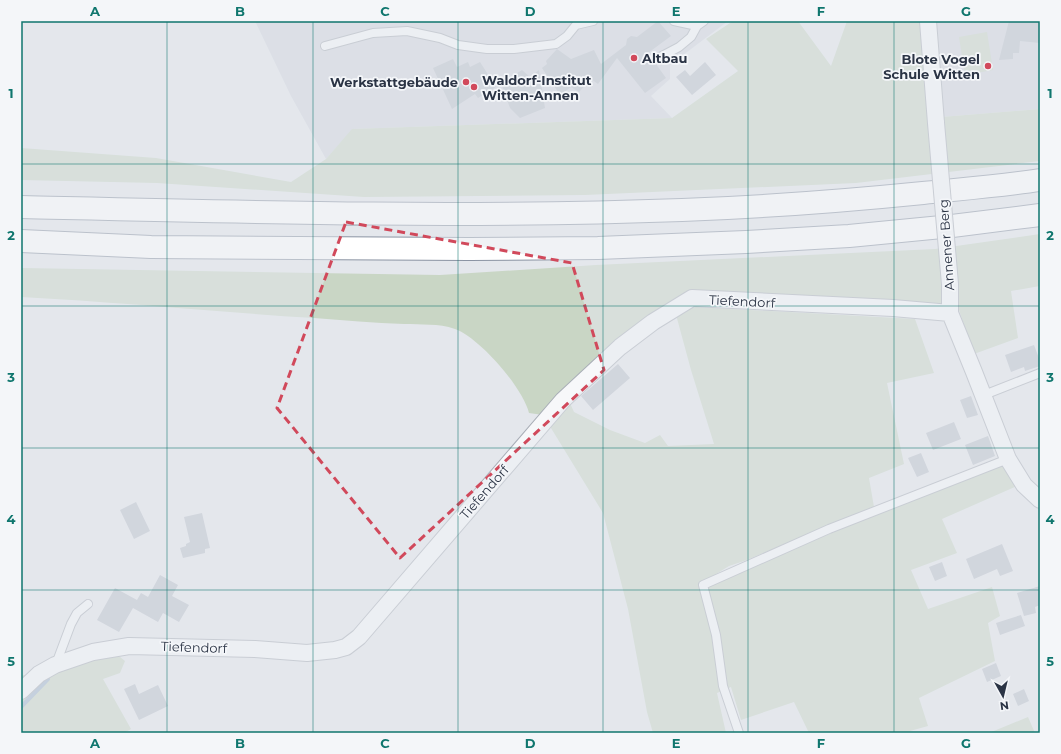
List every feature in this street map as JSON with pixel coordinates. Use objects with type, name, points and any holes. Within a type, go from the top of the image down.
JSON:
[{"type":"highway","points":[[21,207],[341,213],[595,213],[847,201],[950,191],[1040,180]]},
{"type":"highway","points":[[21,241],[151,247],[461,249],[598,248],[849,236],[1040,216]]},
{"type":"highway","points":[[21,256],[92,257],[151,247]]},
{"type":"street","name":"Annener Berg","points":[[928,21],[950,284],[950,313],[984,395],[1008,459],[1024,485],[1040,500]]},
{"type":"street","name":"Tiefendorf","points":[[21,691],[39,674],[55,665],[93,652],[129,646],[255,649],[307,653],[335,650],[346,647],[364,631],[564,400],[620,347],[653,322],[692,298],[871,307],[950,313]]},
{"type":"lane","points":[[325,46],[373,33],[407,31],[440,38],[458,45],[514,49],[556,44],[567,36],[576,25],[592,21]]},
{"type":"lane","points":[[674,21],[697,26]]},
{"type":"lane","points":[[660,57],[679,47],[691,37],[697,26],[704,21]]},
{"type":"lane","points":[[984,395],[1040,373]]},
{"type":"lane","points":[[739,733],[723,686],[716,635],[703,585],[829,529],[1008,459]]},
{"type":"lane","points":[[55,665],[71,624],[77,613],[88,604]]},
{"type":"highlighted area","points":[[346,222],[572,263],[604,370],[400,558],[277,408]]},
{"type":"shaded area","name":"Waldorf-Institut Witten-Annen","points":[[255,21],[728,21],[670,65],[670,79],[651,96],[672,118],[353,129],[326,159],[291,96]]},
{"type":"shaded area","name":"Blote Vogel Schule Witten","points":[[933,21],[1040,21],[1040,109],[941,117]]},
{"type":"green space","points":[[733,21],[798,21],[831,66],[847,21],[924,21],[941,117],[1040,109],[1040,161],[856,183],[585,195],[364,197],[157,183],[21,180],[21,148],[156,158],[291,182],[326,159],[352,129],[672,118],[738,71],[706,39]]},
{"type":"green space","points":[[987,32],[993,70],[965,75],[959,37]]},
{"type":"green space","points":[[1040,234],[1040,286],[1011,291],[1018,338],[974,354],[958,307],[685,297],[564,390],[574,412],[610,430],[645,443],[660,435],[668,446],[714,444],[691,370],[675,311],[696,307],[915,319],[934,373],[887,383],[904,464],[869,478],[874,507],[729,566],[700,584],[720,582],[852,524],[1000,466],[1008,469],[1017,486],[942,519],[957,553],[911,570],[928,609],[992,587],[1000,616],[988,623],[995,661],[919,698],[928,726],[910,731],[911,733],[809,733],[794,702],[741,720],[731,687],[717,693],[726,733],[653,733],[647,712],[628,609],[603,513],[543,415],[529,413],[525,403],[510,378],[499,365],[476,342],[455,329],[436,325],[393,324],[21,297],[21,268],[440,275],[596,265],[935,249]]},
{"type":"green space","points":[[114,652],[125,661],[120,673],[103,679],[131,729],[124,733],[21,733],[21,677],[23,675],[41,677]]},
{"type":"green space","points":[[1028,717],[1035,733],[989,733]]},
{"type":"building","points":[[658,21],[671,36],[648,53],[666,78],[645,93],[617,58],[598,84],[591,79],[579,92],[571,87],[560,95],[542,68],[547,64],[546,61],[557,49],[571,59],[594,50],[601,64],[626,45],[627,39],[631,36],[637,37]]},
{"type":"building","points":[[1009,21],[1040,21],[1040,43],[1020,41],[1019,53],[1013,53],[1013,59],[999,60]]},
{"type":"building","name":"Werkstattgebäude","points":[[453,59],[457,67],[468,62],[470,67],[480,62],[496,87],[478,98],[475,94],[452,109],[433,68]]},
{"type":"building","points":[[705,62],[716,75],[692,95],[676,77],[685,70],[690,76]]},
{"type":"building","points":[[522,70],[530,77],[539,70],[545,108],[520,118],[510,108],[501,83]]},
{"type":"building","points":[[1034,345],[1040,361],[1040,366],[1025,371],[1024,367],[1011,372],[1005,355]]},
{"type":"building","points":[[618,364],[630,378],[593,410],[581,396]]},
{"type":"building","points":[[971,396],[978,415],[967,418],[960,400]]},
{"type":"building","points":[[954,422],[961,439],[933,450],[926,433]]},
{"type":"building","points":[[988,436],[995,456],[973,465],[965,445]]},
{"type":"building","points":[[921,453],[929,472],[917,477],[908,458]]},
{"type":"building","points":[[136,502],[150,531],[134,539],[120,510]]},
{"type":"building","points":[[202,513],[210,548],[205,549],[205,553],[183,558],[180,548],[186,546],[186,544],[190,542],[184,517]]},
{"type":"building","points":[[1002,544],[1013,571],[1000,576],[997,569],[974,579],[966,559]]},
{"type":"building","points":[[942,562],[947,576],[935,581],[929,567]]},
{"type":"building","points":[[160,575],[178,585],[172,596],[189,605],[179,622],[163,613],[158,622],[133,608],[119,632],[97,620],[115,588],[137,600],[141,593],[148,597]]},
{"type":"building","points":[[1040,586],[1040,605],[1035,607],[1036,613],[1024,616],[1017,593]]},
{"type":"building","points":[[1021,615],[1025,626],[1000,635],[996,623]]},
{"type":"building","points":[[996,663],[1001,676],[987,682],[982,669]]},
{"type":"building","points":[[135,684],[139,694],[158,685],[168,706],[139,720],[124,689]]},
{"type":"building","points":[[1024,689],[1029,701],[1018,706],[1013,694]]},
{"type":"waterway","points":[[21,707],[48,679]]},
{"type":"place","name":"Altbau","points":[[634,58]]},
{"type":"place","name":"Blote Vogel Schule Witten","points":[[988,66]]},
{"type":"place","name":"Werkstattgebäude","points":[[466,82]]},
{"type":"place","name":"Waldorf-Institut Witten-Annen","points":[[474,87]]}]
